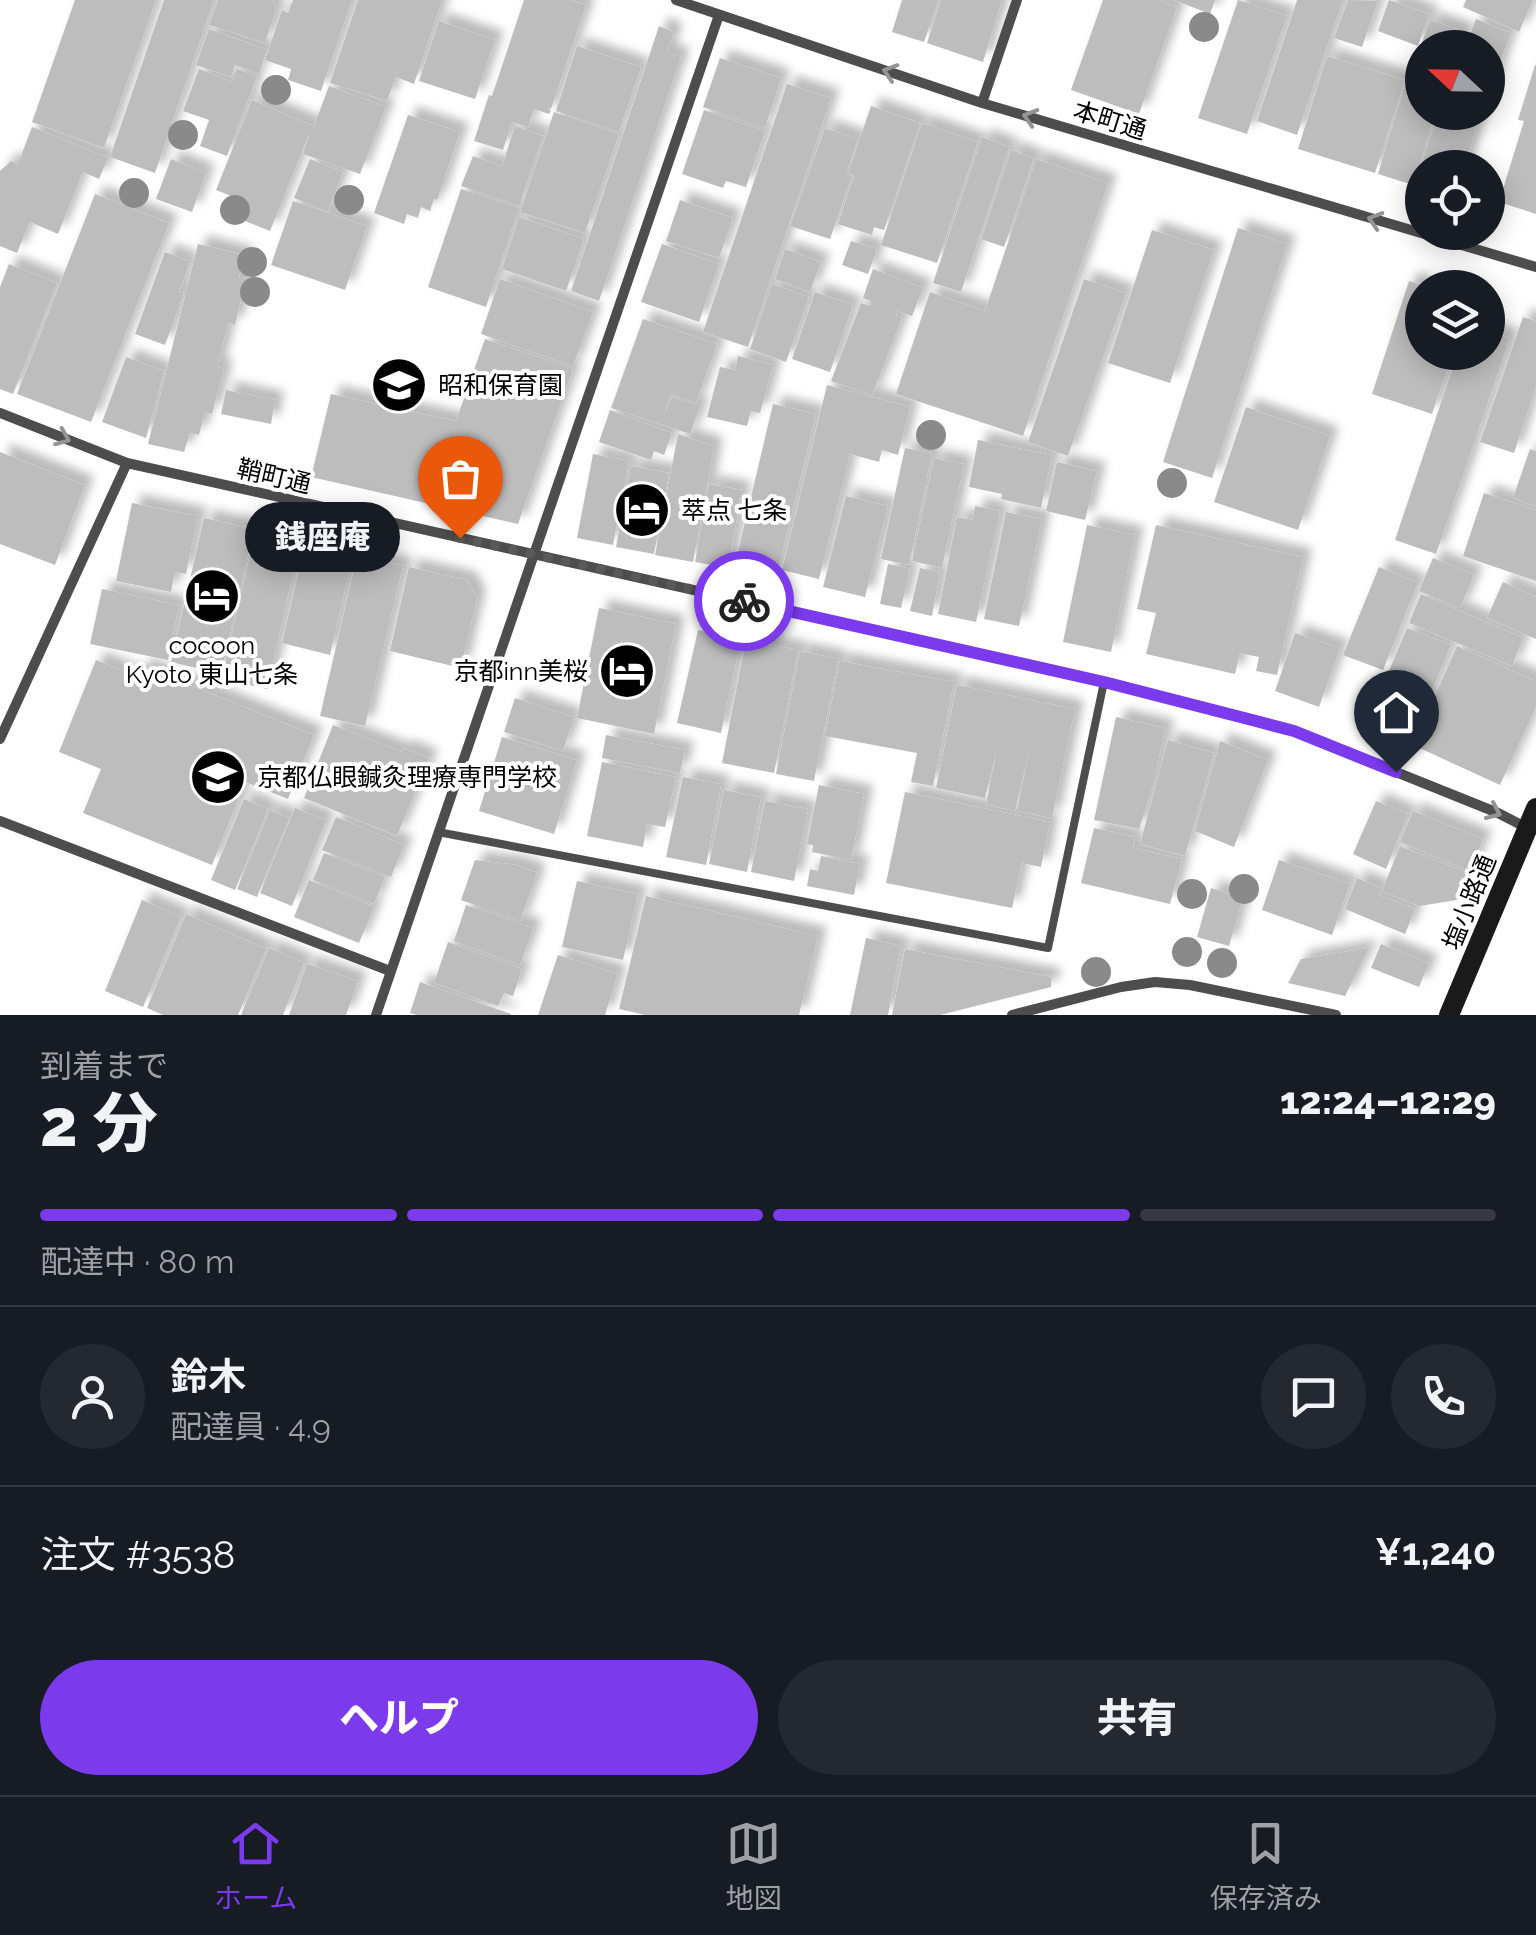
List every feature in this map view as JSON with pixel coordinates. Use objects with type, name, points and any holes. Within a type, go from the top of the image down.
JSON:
[{"type":"street","name":"本町通","points":[[676,0],[982,102],[1536,268]]},
{"type":"street","points":[[982,102],[1017,0]]},
{"type":"street","points":[[376,1015],[719,14]]},
{"type":"street","name":"鞘町通","points":[[0,413],[126,464],[1104,682],[1294,731],[1498,813],[1531,831]]},
{"type":"street","points":[[0,738],[126,464]]},
{"type":"street","name":"塩小路通","points":[[1450,1015],[1531,831],[1536,808]]},
{"type":"street","points":[[0,821],[390,971]]},
{"type":"street","points":[[1012,1015],[1155,982],[1190,985],[1336,1015]]},
{"type":"lane","points":[[438,832],[1048,948],[1104,682]]},
{"type":"building","points":[[75,0],[156,0],[104,148],[32,122]]},
{"type":"building","points":[[164,0],[214,0],[155,173],[110,157]]},
{"type":"building","points":[[218,0],[273,0],[276,10],[265,43],[209,25]]},
{"type":"building","points":[[293,0],[352,0],[321,91],[288,80],[291,69],[265,60],[282,10],[288,13]]},
{"type":"building","points":[[358,0],[442,0],[414,84],[396,77],[387,101],[330,83]]},
{"type":"building","points":[[524,0],[570,0],[586,5],[551,109],[548,108],[551,111],[549,114],[534,109],[528,127],[512,122],[503,150],[474,141]]},
{"type":"building","points":[[902,0],[938,0],[924,42],[892,32]]},
{"type":"building","points":[[941,0],[1002,0],[983,62],[927,43]]},
{"type":"building","points":[[1103,0],[1158,0],[1177,7],[1139,114],[1071,90]]},
{"type":"building","points":[[1174,0],[1215,0],[1210,14]]},
{"type":"building","points":[[1238,0],[1287,16],[1247,134],[1198,118]]},
{"type":"building","points":[[1297,0],[1343,0],[1297,135],[1257,121]]},
{"type":"building","points":[[1348,0],[1378,1],[1362,47],[1334,38]]},
{"type":"building","points":[[1389,0],[1429,14],[1424,30],[1405,30],[1405,41],[1378,31]]},
{"type":"building","points":[[1466,0],[1533,0],[1519,32],[1463,7]]},
{"type":"building","points":[[1476,19],[1504,30],[1472,30]]},
{"type":"building","points":[[1430,20],[1459,30],[1426,30]]},
{"type":"building","points":[[439,21],[495,40],[475,99],[419,81]]},
{"type":"building","points":[[659,26],[674,32],[667,52],[681,57],[599,301],[571,291]]},
{"type":"building","points":[[209,29],[267,50],[259,74],[235,65],[231,77],[196,65]]},
{"type":"building","points":[[577,46],[641,67],[619,132],[556,111]]},
{"type":"building","points":[[1327,56],[1405,80],[1375,173],[1298,149]]},
{"type":"building","points":[[720,58],[781,78],[765,128],[703,107]]},
{"type":"building","points":[[1536,65],[1536,214],[1505,204],[1505,183],[1524,121],[1518,120]]},
{"type":"building","points":[[199,69],[232,82],[237,69],[257,76],[227,156],[200,146],[209,120],[183,111]]},
{"type":"building","points":[[787,84],[831,98],[748,347],[703,332]]},
{"type":"building","points":[[1405,84],[1405,130],[1430,130],[1424,150],[1405,150],[1405,182],[1378,174]]},
{"type":"building","points":[[329,86],[386,107],[360,174],[303,154],[311,129],[270,231],[240,219],[246,202],[216,190],[252,100],[314,126]]},
{"type":"building","points":[[871,106],[920,123],[884,230],[874,227],[872,235],[838,224],[854,176],[848,173]]},
{"type":"building","points":[[704,110],[765,131],[746,187],[726,181],[723,188],[682,174]]},
{"type":"building","points":[[554,112],[619,134],[585,233],[520,212]]},
{"type":"building","points":[[408,115],[460,132],[437,200],[434,199],[430,211],[421,207],[418,218],[407,214],[404,224],[374,213]]},
{"type":"building","points":[[922,123],[978,142],[937,263],[881,245]]},
{"type":"building","points":[[515,126],[543,136],[519,206],[461,186],[473,156],[502,166]]},
{"type":"building","points":[[32,127],[108,158],[99,179],[83,172],[58,234],[30,222],[17,253],[0,246],[0,171],[11,161],[18,164]]},
{"type":"building","points":[[825,128],[858,139],[846,174],[852,176],[830,239],[790,226]]},
{"type":"building","points":[[1432,130],[1476,130],[1469,150],[1426,150]]},
{"type":"building","points":[[982,137],[1009,147],[961,292],[933,283]]},
{"type":"building","points":[[1011,150],[1034,158],[1004,247],[981,239]]},
{"type":"building","points":[[171,159],[206,173],[192,212],[156,199]]},
{"type":"building","points":[[310,159],[343,172],[328,212],[294,198]]},
{"type":"building","points":[[1036,159],[1108,183],[1023,436],[896,394],[930,292],[985,311]]},
{"type":"building","points":[[461,189],[519,208],[486,307],[428,287]]},
{"type":"building","points":[[95,194],[169,223],[91,422],[17,394]]},
{"type":"building","points":[[680,200],[733,218],[719,258],[666,241]]},
{"type":"building","points":[[293,201],[367,226],[345,290],[271,265]]},
{"type":"building","points":[[519,217],[584,239],[566,291],[502,269]]},
{"type":"building","points":[[1238,228],[1287,244],[1212,478],[1163,462]]},
{"type":"building","points":[[1152,230],[1214,250],[1170,383],[1108,363]]},
{"type":"building","points":[[851,241],[877,249],[868,274],[842,265]]},
{"type":"building","points":[[198,244],[244,255],[239,278],[246,279],[235,325],[228,323],[217,367],[224,369],[212,414],[205,412],[199,435],[190,433],[184,452],[148,444]]},
{"type":"building","points":[[662,244],[719,264],[699,322],[641,302]]},
{"type":"building","points":[[785,249],[821,262],[810,292],[775,279]]},
{"type":"building","points":[[165,252],[190,261],[179,292],[184,293],[165,345],[135,334]]},
{"type":"building","points":[[9,264],[57,283],[13,394],[0,389],[0,287]]},
{"type":"building","points":[[873,269],[923,288],[912,316],[897,311],[896,315],[902,318],[872,395],[831,381],[861,303],[870,306],[871,301],[863,298]]},
{"type":"building","points":[[500,279],[593,312],[573,366],[481,334]]},
{"type":"building","points":[[1084,279],[1126,293],[1068,456],[1028,442]]},
{"type":"building","points":[[772,284],[809,297],[786,362],[750,349]]},
{"type":"building","points":[[815,292],[853,305],[830,372],[792,359]]},
{"type":"building","points":[[1405,293],[1405,370],[1447,370],[1432,414],[1372,394]]},
{"type":"building","points":[[1523,317],[1536,321],[1536,386],[1514,453],[1480,442]]},
{"type":"building","points":[[643,319],[717,344],[696,403],[671,394],[664,415],[672,397],[700,406],[690,434],[611,408]]},
{"type":"building","points":[[485,339],[573,369],[518,524],[311,477],[331,394],[456,421]]},
{"type":"building","points":[[738,356],[773,365],[760,413],[751,411],[747,426],[707,417],[720,367],[735,370]]},
{"type":"building","points":[[126,357],[164,371],[146,438],[102,422]]},
{"type":"building","points":[[1452,370],[1499,370],[1436,554],[1395,540]]},
{"type":"building","points":[[827,385],[910,407],[898,455],[882,450],[879,462],[850,454],[819,579],[782,570]]},
{"type":"building","points":[[226,390],[275,400],[271,424],[221,414]]},
{"type":"building","points":[[773,404],[816,414],[776,579],[734,569]]},
{"type":"building","points":[[1246,407],[1330,436],[1298,530],[1214,502]]},
{"type":"building","points":[[610,410],[672,433],[664,455],[654,451],[651,460],[599,442]]},
{"type":"building","points":[[678,434],[714,446],[693,562],[655,555]]},
{"type":"building","points":[[978,440],[1052,455],[1041,508],[969,487]]},
{"type":"building","points":[[905,448],[932,453],[909,565],[881,559]]},
{"type":"building","points":[[1530,449],[1536,451],[1536,506],[1513,498]]},
{"type":"building","points":[[0,452],[85,485],[55,565],[0,544]]},
{"type":"building","points":[[593,454],[629,461],[613,545],[577,538]]},
{"type":"building","points":[[934,458],[964,464],[942,568],[912,561]]},
{"type":"building","points":[[1057,462],[1097,471],[1085,520],[1046,511]]},
{"type":"building","name":"萃点 七条","points":[[631,466],[669,473],[654,554],[616,547]]},
{"type":"building","points":[[709,484],[742,490],[728,568],[695,562]]},
{"type":"building","points":[[1484,493],[1536,510],[1536,581],[1463,556]]},
{"type":"building","points":[[846,496],[888,506],[865,597],[823,587]]},
{"type":"building","points":[[132,503],[198,516],[186,574],[175,572],[171,592],[116,581]]},
{"type":"building","points":[[975,506],[1000,511],[976,622],[938,614],[957,517],[973,520]]},
{"type":"building","points":[[1006,512],[1042,519],[1019,626],[984,619]]},
{"type":"building","name":"cocoon Kyoto 東山七条","points":[[204,518],[254,529],[221,674],[171,662]]},
{"type":"building","points":[[1087,525],[1135,535],[1111,652],[1063,642]]},
{"type":"building","points":[[1156,525],[1303,557],[1277,675],[1256,671],[1259,657],[1240,653],[1235,674],[1146,654],[1156,613],[1137,609]]},
{"type":"building","points":[[255,532],[300,542],[267,689],[222,679]]},
{"type":"building","points":[[305,544],[353,555],[330,655],[282,643]]},
{"type":"building","points":[[357,556],[403,566],[365,726],[320,716]]},
{"type":"building","points":[[1433,558],[1474,575],[1460,608],[1419,591]]},
{"type":"building","points":[[888,564],[910,569],[901,608],[880,604]]},
{"type":"building","points":[[409,567],[467,580],[477,598],[461,668],[390,651]]},
{"type":"building","points":[[1379,567],[1418,583],[1383,670],[1343,655]]},
{"type":"building","points":[[920,568],[940,572],[932,616],[910,611]]},
{"type":"building","points":[[1503,582],[1536,597],[1536,639],[1487,618]]},
{"type":"building","points":[[102,589],[179,605],[168,660],[90,644]]},
{"type":"building","points":[[1421,594],[1523,638],[1512,666],[1409,623]]},
{"type":"building","name":"京都inn美桜","points":[[599,608],[676,624],[654,734],[577,718]]},
{"type":"building","points":[[1407,628],[1451,645],[1409,745],[1365,728]]},
{"type":"building","points":[[698,630],[741,639],[721,733],[677,723]]},
{"type":"building","points":[[1295,633],[1340,648],[1319,707],[1275,691]]},
{"type":"building","points":[[746,640],[798,650],[774,773],[722,763]]},
{"type":"building","points":[[1457,646],[1536,681],[1536,707],[1500,785],[1413,745]]},
{"type":"building","points":[[800,651],[838,659],[814,781],[776,774]]},
{"type":"building","points":[[96,660],[138,677],[142,666],[314,735],[288,799],[245,782],[212,865],[83,813],[101,769],[59,752]]},
{"type":"building","points":[[840,661],[954,682],[933,786],[911,782],[917,753],[825,736]]},
{"type":"building","points":[[957,685],[1075,709],[1052,818],[1017,811],[1029,751],[1015,811],[986,804],[998,745],[985,798],[936,788]]},
{"type":"building","points":[[515,698],[574,717],[563,751],[504,732]]},
{"type":"building","points":[[1116,717],[1165,728],[1154,783],[1139,829],[1094,820]]},
{"type":"building","points":[[333,725],[402,752],[403,748],[429,758],[397,836],[304,798]]},
{"type":"building","points":[[606,735],[685,750],[680,773],[602,758]]},
{"type":"building","points":[[502,737],[577,760],[554,834],[479,811]]},
{"type":"building","points":[[1168,740],[1214,753],[1185,856],[1140,844]]},
{"type":"building","points":[[1220,741],[1268,760],[1234,847],[1195,831]]},
{"type":"building","points":[[602,762],[676,777],[665,827],[647,824],[643,847],[587,836]]},
{"type":"building","points":[[683,777],[721,784],[706,865],[666,857]]},
{"type":"building","points":[[819,785],[864,794],[851,860],[812,852],[813,845],[807,844]]},
{"type":"building","points":[[724,790],[761,797],[747,872],[709,864]]},
{"type":"building","points":[[905,792],[1050,822],[1041,867],[1022,863],[1012,908],[886,883]]},
{"type":"building","points":[[244,799],[268,809],[235,890],[211,880]]},
{"type":"building","points":[[765,801],[808,809],[794,881],[751,872]]},
{"type":"building","points":[[1376,801],[1408,814],[1386,869],[1353,854]]},
{"type":"building","points":[[295,808],[326,820],[292,906],[260,893]]},
{"type":"building","points":[[270,810],[289,818],[257,897],[237,889]]},
{"type":"building","points":[[1413,811],[1483,839],[1470,871],[1400,842]]},
{"type":"building","points":[[336,817],[404,845],[391,877],[322,850]]},
{"type":"building","points":[[1094,828],[1135,837],[1133,848],[1182,859],[1170,904],[1081,883]]},
{"type":"building","points":[[1400,846],[1468,873],[1457,900],[1419,906],[1382,891]]},
{"type":"building","points":[[324,853],[385,877],[374,904],[313,880]]},
{"type":"building","points":[[821,856],[860,864],[854,895],[807,886],[810,869],[818,871]]},
{"type":"building","points":[[475,860],[517,865],[537,873],[520,921],[461,900]]},
{"type":"building","points":[[1279,860],[1350,884],[1332,935],[1262,910]]},
{"type":"building","points":[[1357,878],[1381,888],[1379,895],[1415,909],[1405,934],[1345,909]]},
{"type":"building","points":[[309,880],[374,907],[359,943],[294,917]]},
{"type":"building","points":[[577,881],[638,894],[623,960],[562,947]]},
{"type":"building","points":[[1211,888],[1243,898],[1229,946],[1197,937]]},
{"type":"building","points":[[646,896],[818,936],[799,1015],[645,1015],[619,1009]]},
{"type":"building","points":[[142,900],[181,917],[143,1007],[105,991]]},
{"type":"building","points":[[466,905],[533,928],[520,965],[454,941]]},
{"type":"building","points":[[186,914],[266,949],[238,1015],[163,1015],[147,1008]]},
{"type":"building","points":[[866,938],[901,946],[888,1015],[850,1015]]},
{"type":"building","points":[[448,942],[522,969],[513,996],[504,993],[498,1006],[434,983]]},
{"type":"building","points":[[1381,944],[1429,963],[1419,987],[1371,968]]},
{"type":"building","points":[[269,948],[304,963],[283,1015],[241,1015]]},
{"type":"building","points":[[1369,948],[1345,996],[1288,983],[1301,959]]},
{"type":"building","points":[[905,949],[1051,977],[1051,987],[940,1015],[892,1015]]},
{"type":"building","points":[[558,955],[618,974],[605,1015],[538,1015]]},
{"type":"building","points":[[307,964],[358,981],[346,1015],[289,1015]]},
{"type":"building","points":[[420,982],[511,1014],[511,1015],[410,1013]]},
{"type":"way so far","points":[[460,538],[744,601]]},
{"type":"place","name":"昭和保育園","points":[[399,385]]},
{"type":"place","name":"萃点 七条","points":[[642,510]]},
{"type":"place","name":"銭座庵","points":[[460,538]]},
{"type":"place","name":"cocoon Kyoto 東山七条","points":[[212,596]]},
{"type":"place","name":"京都inn美桜","points":[[627,671]]},
{"type":"place","name":"京都仏眼鍼灸理療専門学校","points":[[218,777]]},
{"type":"route","points":[[744,601],[1104,682],[1256,721],[1294,731],[1396,772]]}]
